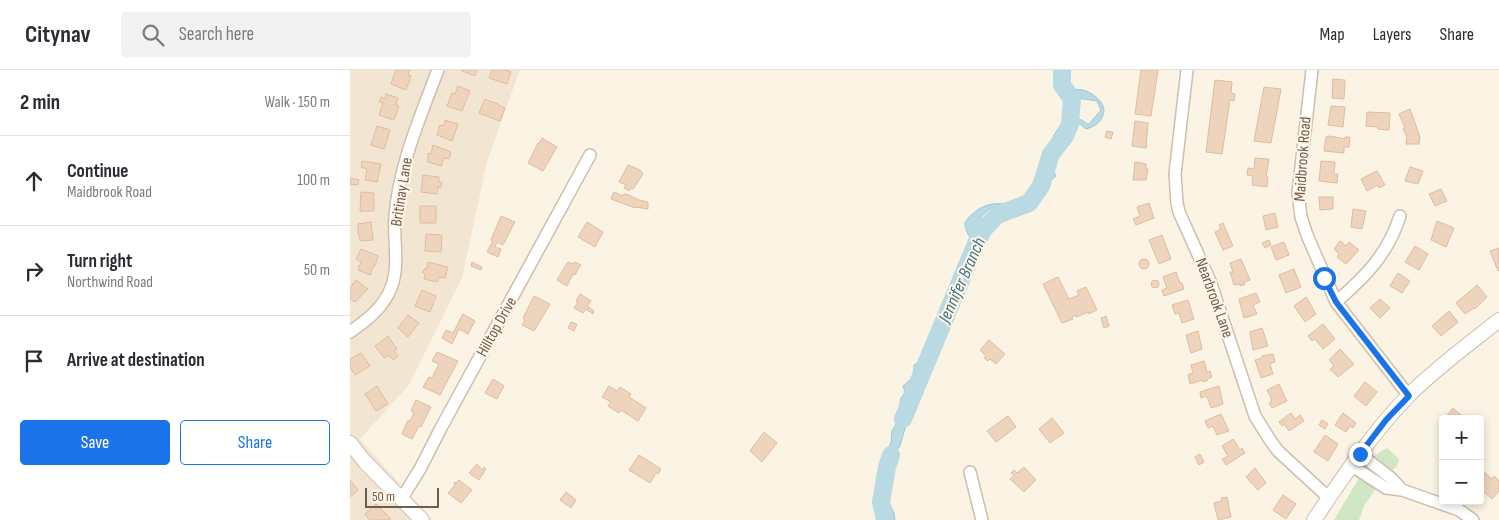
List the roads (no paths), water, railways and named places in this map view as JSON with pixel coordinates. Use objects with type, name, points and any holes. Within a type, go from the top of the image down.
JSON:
[{"type":"street","name":"Britinay Lane","points":[[350,332],[371,317],[392,286],[396,246],[395,217],[400,184],[409,151],[438,70]]},
{"type":"street","name":"Nearbrook Lane","points":[[1187,70],[1175,174],[1176,198],[1179,212],[1210,281],[1255,416],[1261,428],[1278,451],[1329,498]]},
{"type":"street","name":"Maidbrook Road","points":[[1312,70],[1298,205],[1307,235],[1336,302],[1409,396]]},
{"type":"street","name":"Hilltop Drive","points":[[402,498],[420,470],[442,426],[590,155]]},
{"type":"street","points":[[1336,302],[1362,280],[1374,266],[1396,230],[1400,216]]},
{"type":"street","points":[[1314,520],[1386,420],[1409,396],[1499,320]]},
{"type":"street","points":[[350,443],[365,462],[422,520]]},
{"type":"street","points":[[1360,454],[1391,478],[1402,490]]},
{"type":"street","points":[[1352,466],[1386,488],[1402,490],[1459,510],[1473,520]]},
{"type":"street","points":[[970,472],[982,520]]},
{"type":"water","name":"Jennifer Branch","points":[[1053,70],[1064,70],[1062,81],[1070,88],[1087,91],[1095,96],[1103,107],[1103,115],[1097,124],[1086,129],[1080,124],[1075,123],[1065,124],[1061,129],[1048,157],[1056,176],[1049,182],[1040,200],[1021,208],[990,208],[981,217],[982,223],[977,240],[979,254],[977,263],[968,282],[943,323],[939,338],[930,352],[928,361],[916,384],[910,401],[900,446],[894,454],[891,467],[884,481],[885,494],[894,513],[895,520],[891,520],[882,508],[877,475],[891,442],[901,398],[905,392],[903,386],[912,377],[914,365],[923,359],[925,348],[934,332],[938,316],[951,297],[960,277],[969,269],[974,256],[975,241],[967,233],[965,222],[974,212],[992,204],[1018,204],[1038,198],[1045,157],[1052,139],[1062,124],[1068,119],[1075,118],[1089,124],[1101,110],[1097,101],[1077,98],[1069,94]]},
{"type":"waterway","name":"Jennifer Branch","points":[[903,419],[978,239],[984,229],[997,215],[1029,203],[1041,186],[1051,154],[1065,136],[1070,124],[1072,99],[1062,85],[1062,70]]},
{"type":"waterway","name":"Jennifer Branch","points":[[885,520],[881,502],[891,455]]}]
